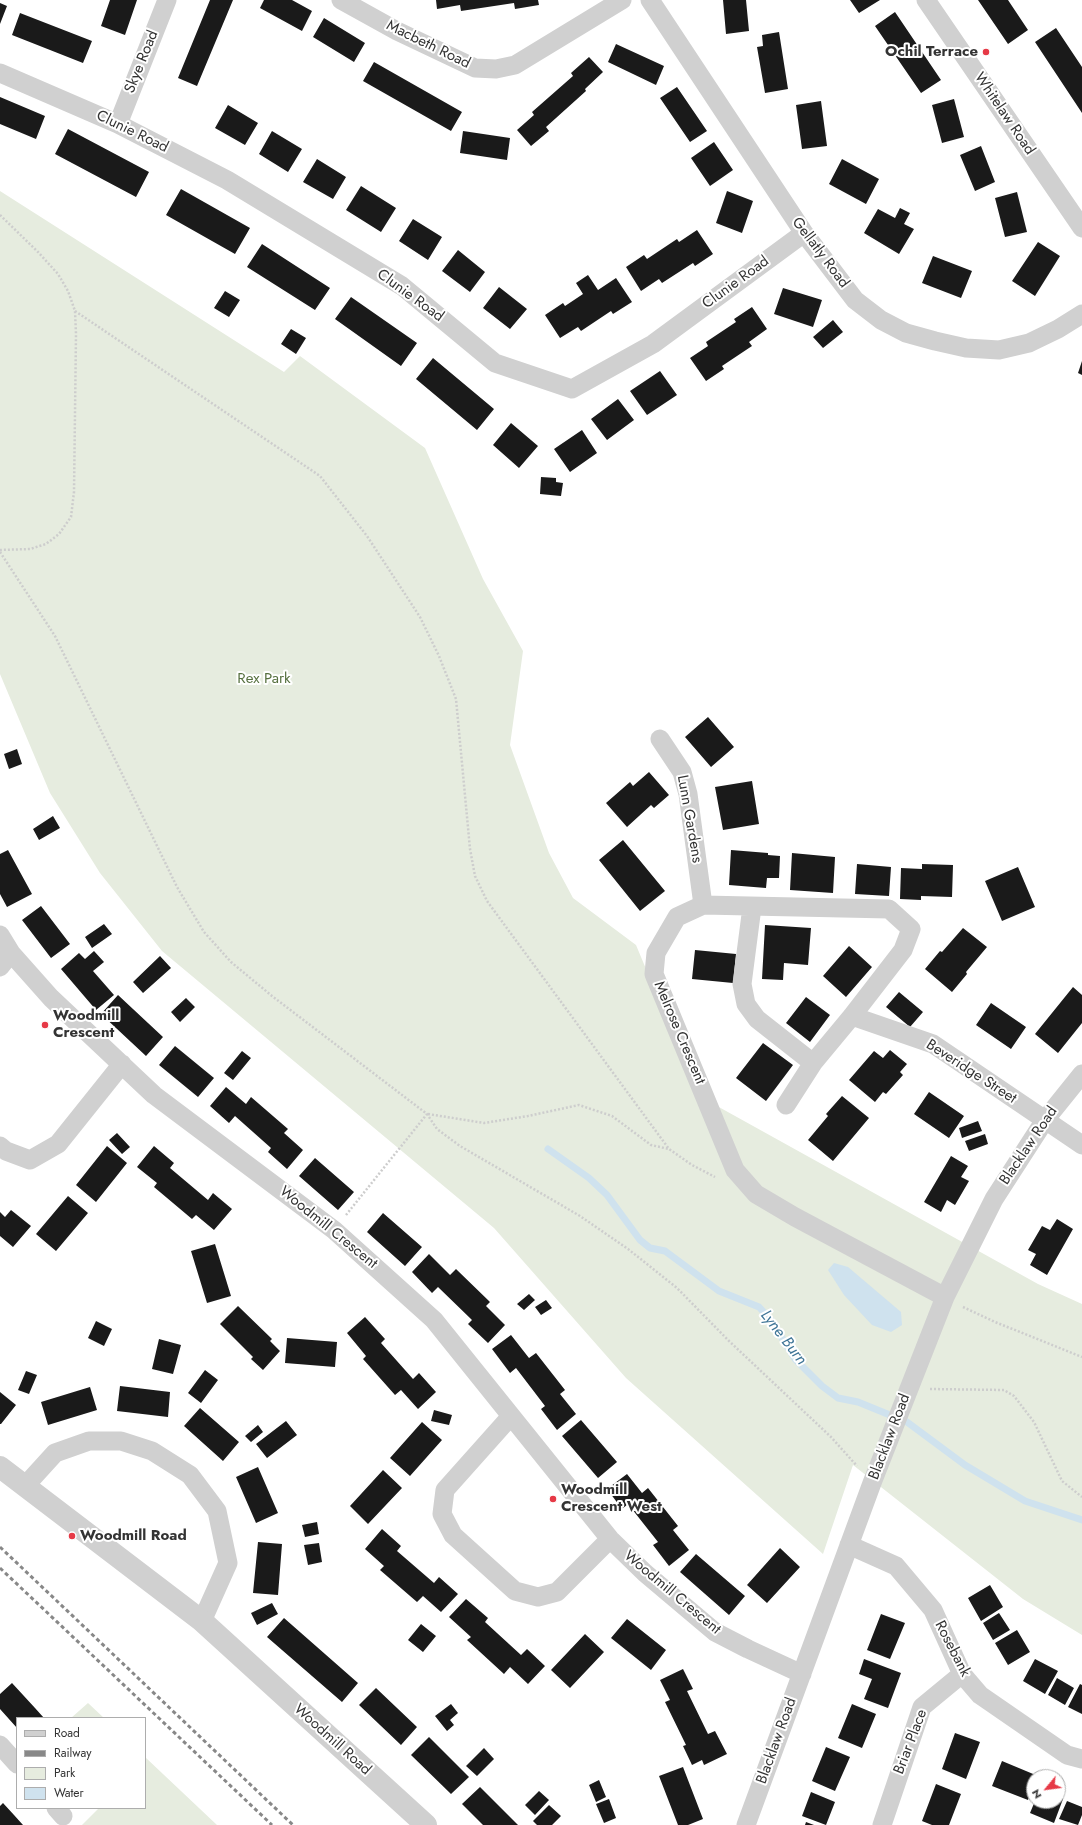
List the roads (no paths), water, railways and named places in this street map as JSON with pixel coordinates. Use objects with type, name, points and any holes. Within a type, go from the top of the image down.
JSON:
[{"type":"street","name":"Skye Road","points":[[118,124],[167,0]]},
{"type":"street","name":"Macbeth Road","points":[[342,0],[397,31],[475,68],[496,69],[515,65],[622,0]]},
{"type":"street","name":"Gellatly Road","points":[[650,0],[804,233],[855,300],[881,320],[906,333],[966,348],[999,350],[1029,343],[1058,329],[1082,314]]},
{"type":"street","name":"Whitelaw Road","points":[[926,0],[1082,228]]},
{"type":"street","name":"Clunie Road","points":[[0,73],[118,124],[227,180],[402,286],[495,363],[572,389],[652,344],[804,233]]},
{"type":"street","name":"Lunn Gardens","points":[[660,739],[682,772],[688,794],[703,905]]},
{"type":"street","name":"Melrose Crescent","points":[[786,1105],[813,1063],[852,1016],[903,950],[911,928],[889,909],[703,905],[677,917],[656,953],[654,974],[735,1170],[756,1194],[795,1217],[945,1297]]},
{"type":"street","points":[[752,907],[742,984],[746,1004],[757,1019],[813,1063]]},
{"type":"street","name":"Woodmill Crescent","points":[[0,935],[6,960],[51,998],[154,1095],[334,1230],[434,1320],[610,1538],[645,1573],[715,1632],[748,1650],[802,1674]]},
{"type":"street","name":"Beveridge Street","points":[[852,1016],[932,1044],[1082,1145]]},
{"type":"street","points":[[0,1146],[6,1151],[30,1160],[58,1144],[122,1064]]},
{"type":"street","name":"Blacklaw Road","points":[[746,1825],[875,1475],[945,1297],[994,1199],[1045,1120],[1082,1074]]},
{"type":"street","name":"Woodmill Crescent","points":[[511,1416],[445,1490],[442,1514],[454,1535],[516,1591],[538,1597],[557,1592],[610,1538]]},
{"type":"street","points":[[25,1486],[55,1453],[89,1441],[120,1441],[152,1451],[190,1475],[217,1511],[228,1562],[202,1622]]},
{"type":"street","name":"Woodmill Road","points":[[0,1467],[202,1622],[426,1825]]},
{"type":"street","name":"Rosebank","points":[[849,1545],[896,1566],[933,1610],[962,1674],[980,1695],[1067,1755],[1082,1759]]},
{"type":"street","name":"Briar Place","points":[[882,1825],[922,1707],[962,1674]]},
{"type":"street","points":[[0,1745],[16,1763]]},
{"type":"water","points":[[834,1263],[848,1267],[901,1312],[902,1325],[891,1332],[872,1325],[844,1295],[828,1270]]},
{"type":"waterway","name":"Lyne Burn","points":[[548,1149],[589,1178],[607,1195],[640,1240],[650,1248],[665,1251],[719,1291],[759,1307],[771,1320],[795,1359],[822,1386],[838,1398],[858,1402],[907,1422],[965,1465],[1025,1501],[1082,1520]]},
{"type":"railway","points":[[0,1547],[293,1825]]},
{"type":"railway","points":[[0,1568],[272,1825]]},
{"type":"place","name":"Ochil Terrace","points":[[986,52]]},
{"type":"place","name":"Woodmill Crescent","points":[[45,1025]]},
{"type":"place","name":"Woodmill Crescent West","points":[[553,1499]]},
{"type":"place","name":"Woodmill Road","points":[[72,1536]]},
{"type":"park label","name":"Rex Park","points":[[264,679]]}]
